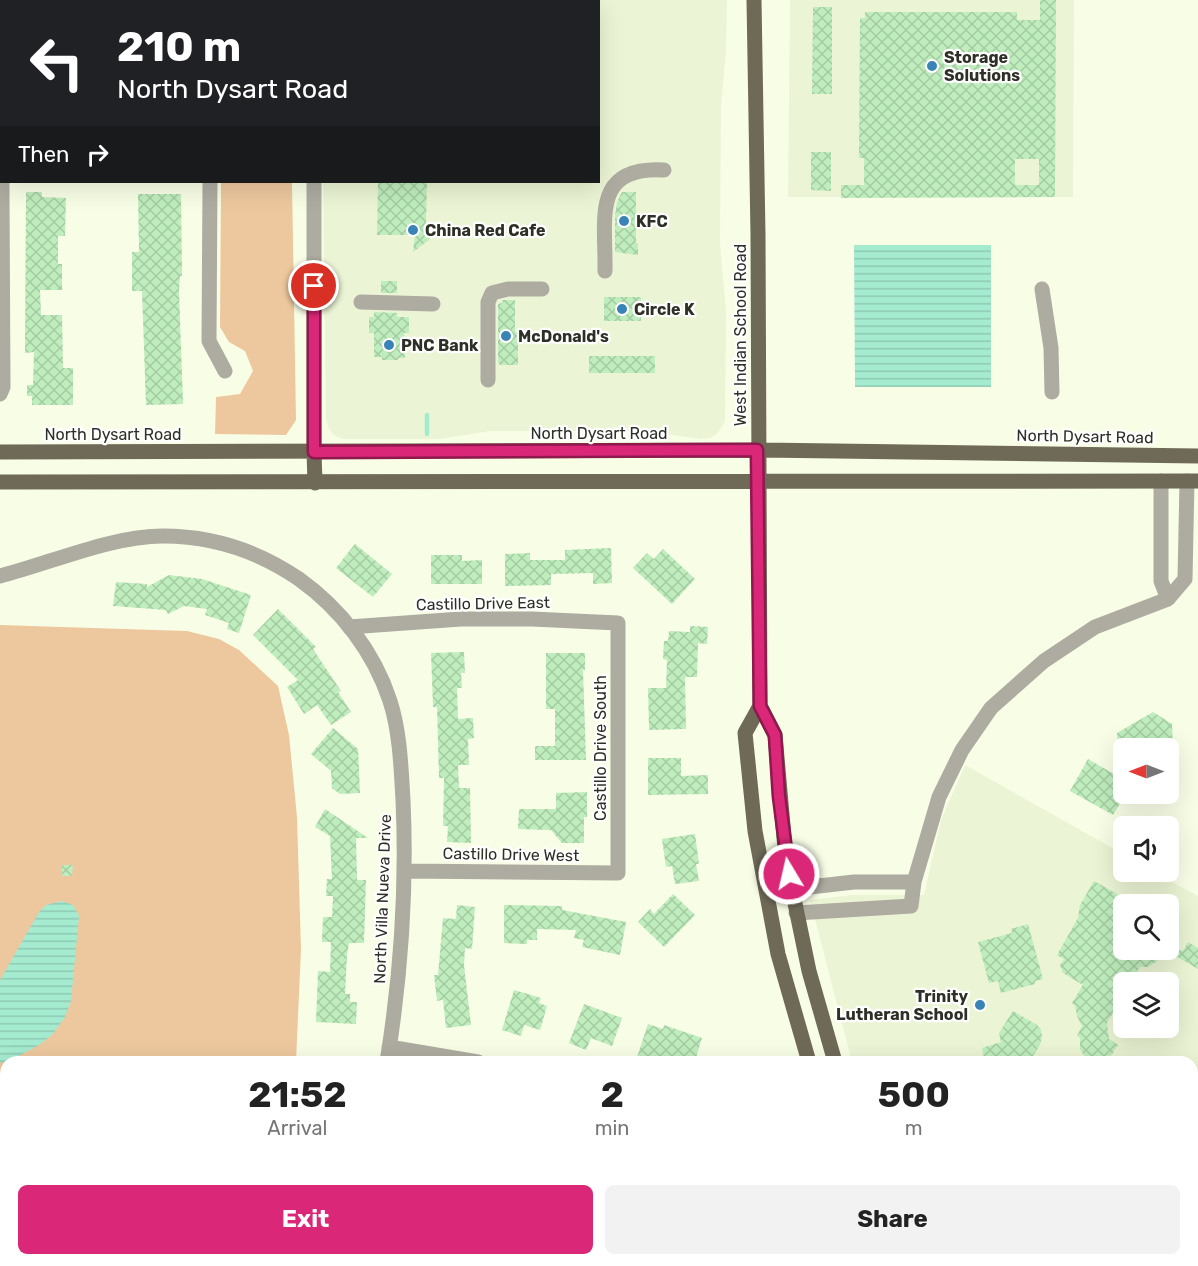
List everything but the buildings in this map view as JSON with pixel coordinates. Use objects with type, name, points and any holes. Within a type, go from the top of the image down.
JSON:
[{"type":"main road","name":"West Indian School Road","points":[[754,0],[758,235],[757,450],[760,706],[775,735],[784,839],[796,914],[833,1056]]},
{"type":"main road","name":"North Dysart Road","points":[[0,452],[757,450],[1198,456]]},
{"type":"main road","points":[[314,452],[315,483]]},
{"type":"main road","points":[[0,482],[1192,481]]},
{"type":"main road","name":"West Indian School Road","points":[[760,706],[745,733],[755,831],[778,954],[807,1056]]},
{"type":"street","points":[[605,271],[606,203],[612,185],[640,171],[663,170]]},
{"type":"street","points":[[0,394],[3,387],[2,183]]},
{"type":"street","points":[[210,183],[209,341],[225,371]]},
{"type":"street","points":[[314,183],[314,452]]},
{"type":"street","points":[[488,380],[488,302],[492,292],[508,289],[542,289]]},
{"type":"street","points":[[1042,289],[1051,348],[1052,392]]},
{"type":"street","points":[[361,302],[433,304]]},
{"type":"street","points":[[1161,481],[1161,581],[1168,599]]},
{"type":"street","points":[[796,914],[912,906],[914,882],[939,796],[962,750],[991,708],[1044,661],[1095,627],[1168,599],[1185,579],[1192,481]]},
{"type":"street","name":"North Villa Nueva Drive","points":[[0,576],[134,538],[162,536],[191,538],[237,547],[264,558],[313,590],[349,627],[366,651],[382,681],[396,725],[402,783],[404,871],[400,962],[388,1055]]},
{"type":"street","name":"Castillo Drive East","points":[[349,627],[461,619],[532,619],[618,623]]},
{"type":"street","name":"Castillo Drive South","points":[[618,623],[618,873]]},
{"type":"street","name":"Castillo Drive West","points":[[404,871],[618,873]]},
{"type":"street","points":[[792,889],[854,882],[914,882]]},
{"type":"shaded area","points":[[600,0],[727,0],[721,107],[720,242],[726,313],[725,420],[716,434],[710,438],[700,439],[651,432],[490,431],[441,439],[344,439],[335,436],[326,420],[323,183],[600,183]]},
{"type":"shaded area","name":"Storage Solutions","points":[[790,0],[1074,0],[1073,197],[788,197]]},
{"type":"shaded area","points":[[221,183],[292,183],[296,420],[286,435],[215,434],[216,397],[240,394],[253,371],[245,351],[229,342],[220,327]]},
{"type":"shaded area","points":[[854,245],[991,245],[991,387],[855,387]]},
{"type":"shaded area","points":[[0,625],[187,631],[219,639],[239,650],[278,686],[289,735],[297,817],[301,949],[296,1056],[0,1056]]},
{"type":"shaded area","name":"Trinity Lutheran School","points":[[965,765],[1113,848],[1113,882],[1172,882],[1198,896],[1198,1056],[850,1056],[810,900],[852,895],[924,895],[941,820]]},
{"type":"shaded area","points":[[62,901],[73,905],[79,916],[71,1001],[65,1017],[52,1035],[19,1056],[0,1056],[0,980],[39,912],[46,905]]},
{"type":"waterway","points":[[427,415],[427,434]]},
{"type":"place","name":"Storage Solutions","points":[[932,66]]},
{"type":"place","name":"KFC","points":[[624,221]]},
{"type":"place","name":"China Red Cafe","points":[[413,230]]},
{"type":"place","name":"Circle K","points":[[622,309]]},
{"type":"place","name":"McDonald's","points":[[506,336]]},
{"type":"place","name":"PNC Bank","points":[[389,345]]},
{"type":"place","name":"Trinity Lutheran School","points":[[980,1005]]},
{"type":"route","points":[[314,286],[314,452],[757,450],[760,706],[775,735],[779,796],[789,874]]}]
